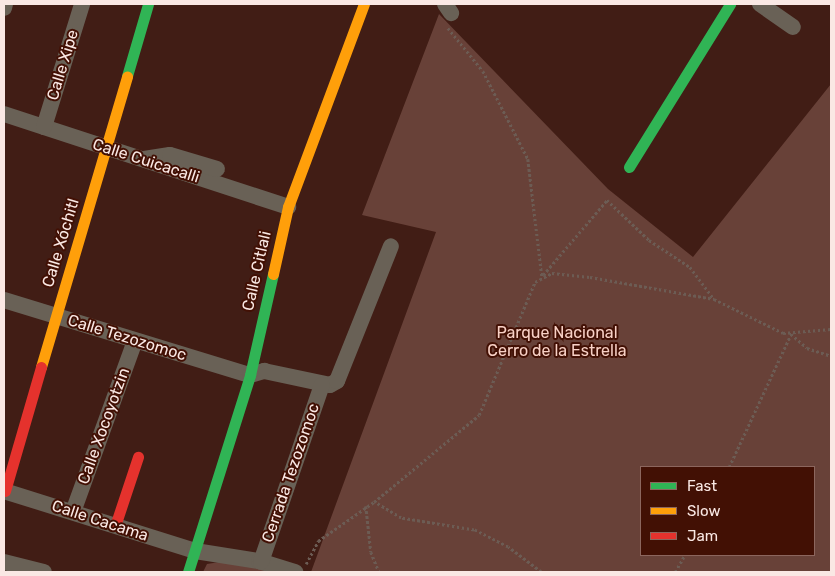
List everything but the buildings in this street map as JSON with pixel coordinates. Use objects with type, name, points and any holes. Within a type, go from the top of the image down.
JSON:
[{"type":"street","points":[[4,8],[6,4]]},
{"type":"street","name":"Calle Xipe","points":[[44,127],[82,4]]},
{"type":"street","name":"Calle Xóchitl","points":[[4,491],[148,4]]},
{"type":"street","name":"Calle Citlali","points":[[188,572],[250,375],[288,207],[364,4]]},
{"type":"street","points":[[629,167],[730,4]]},
{"type":"street","points":[[760,4],[793,27]]},
{"type":"street","name":"Calle Cuicacalli","points":[[4,114],[138,160],[288,207]]},
{"type":"street","points":[[138,160],[170,155],[217,169]]},
{"type":"street","name":"Cerrada Tezozomoc","points":[[250,375],[264,371],[322,385],[337,381],[391,246]]},
{"type":"street","name":"Calle Tezozomoc","points":[[4,300],[250,375]]},
{"type":"street","name":"Calle Xocoyotzin","points":[[72,512],[135,341]]},
{"type":"street","name":"Cerrada Tezozomoc","points":[[261,562],[322,385]]},
{"type":"street","points":[[115,526],[138,457]]},
{"type":"street","name":"Calle Cacama","points":[[4,491],[195,551],[261,562],[295,572]]},
{"type":"street","points":[[4,562],[44,572]]},
{"type":"path","points":[[446,12],[483,71],[528,159],[542,277]]},
{"type":"path","points":[[302,572],[318,541],[374,502],[479,415],[529,289],[542,277],[607,200],[649,240],[690,267],[714,299]]},
{"type":"path","points":[[542,277],[561,273],[714,299],[773,331],[791,334],[831,329]]},
{"type":"path","points":[[791,334],[807,348],[831,356]]},
{"type":"path","points":[[729,466],[791,334]]},
{"type":"path","points":[[374,502],[401,518],[474,530],[508,547],[541,572]]},
{"type":"path","points":[[366,506],[371,552],[379,572]]},
{"type":"path","points":[[675,572],[683,556]]},
{"type":"green space","name":"Parque Nacional Cerro de la Estrella","points":[[439,14],[608,189],[693,257],[831,84],[831,572],[311,572],[436,232],[362,215]]},
{"type":"green space","points":[[232,560],[277,572],[203,572],[207,564]]},
{"type":"traffic: fast","points":[[127,76],[148,4]]},
{"type":"traffic: fast","points":[[629,167],[730,4]]},
{"type":"traffic: fast","points":[[188,572],[250,375],[273,274]]},
{"type":"traffic: slow","points":[[273,274],[288,207],[364,4]]},
{"type":"traffic: slow","points":[[41,367],[127,76]]},
{"type":"traffic: jam","points":[[5,491],[41,367]]},
{"type":"traffic: jam","points":[[115,526],[138,457]]}]
